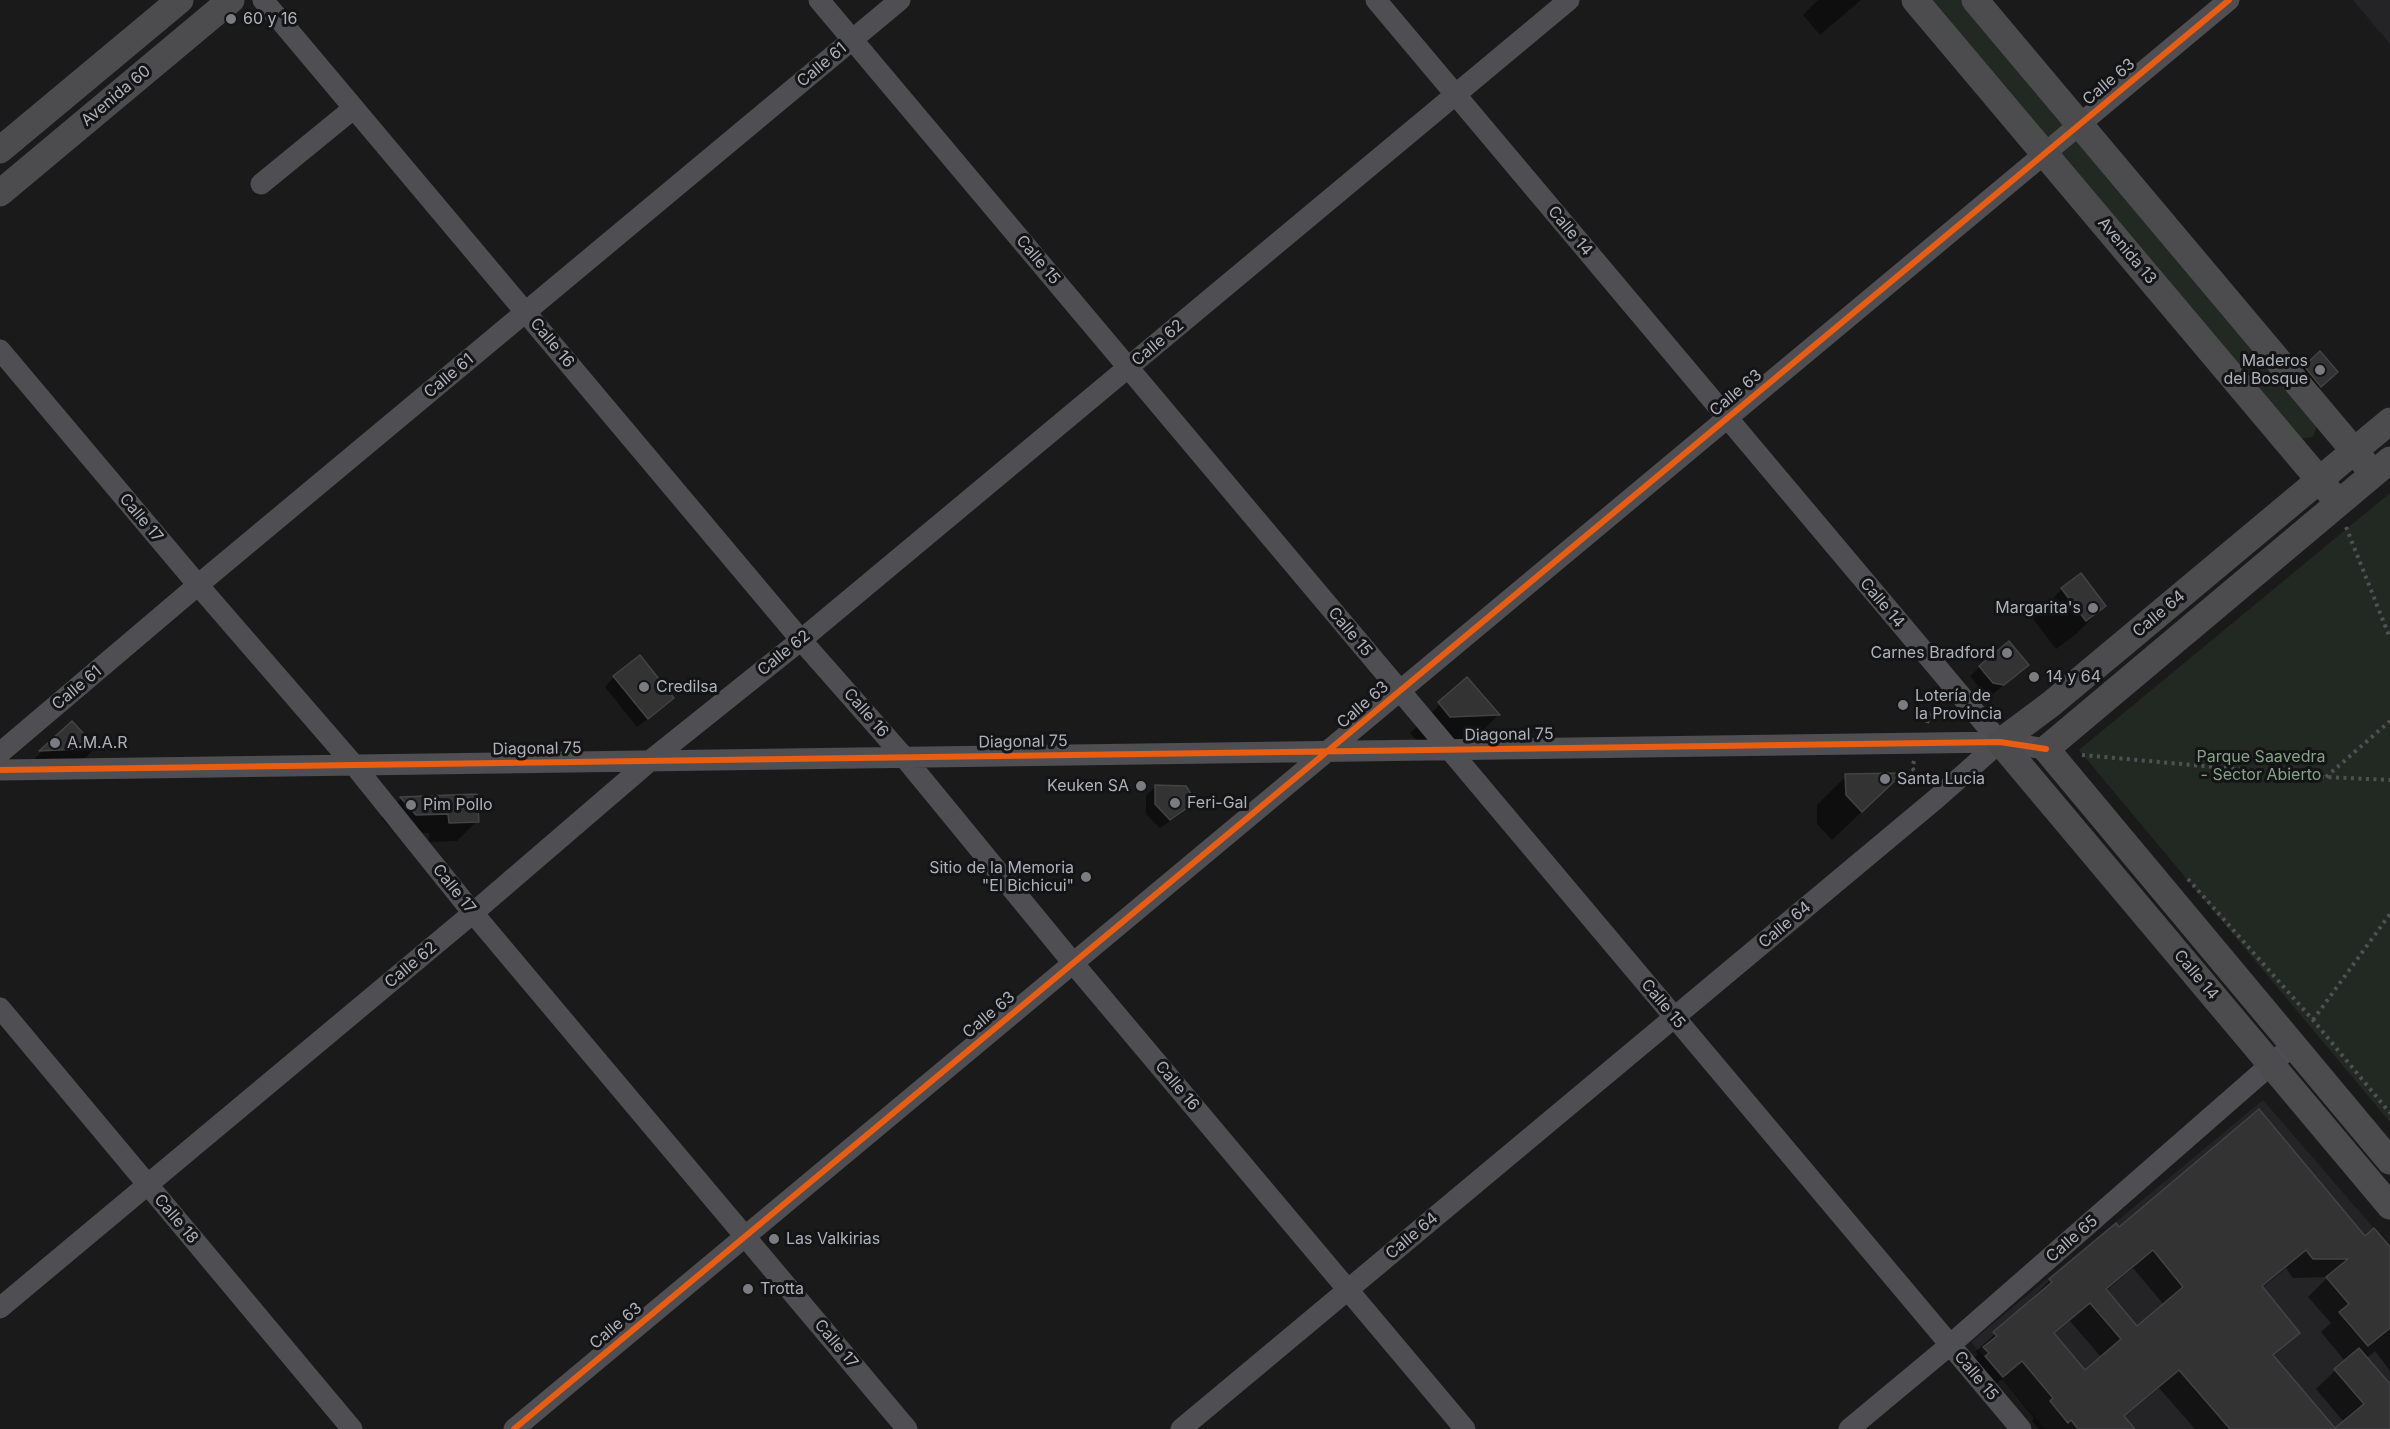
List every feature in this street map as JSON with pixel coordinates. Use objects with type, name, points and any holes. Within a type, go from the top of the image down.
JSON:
[{"type":"main road","name":"Avenida 60","points":[[0,150],[180,0]]},
{"type":"main road","name":"Avenida 60","points":[[0,193],[231,0]]},
{"type":"main road","name":"Avenida 13","points":[[1915,0],[2319,481],[2342,514]]},
{"type":"main road","points":[[1975,0],[2354,452],[2381,467]]},
{"type":"main road","name":"Calle 64","points":[[2000,742],[2051,704],[2390,421]]},
{"type":"main road","name":"Calle 64","points":[[2046,749],[2342,514],[2381,467]]},
{"type":"main road","name":"Calle 14","points":[[2000,742],[2390,1206]]},
{"type":"main road","name":"Calle 14","points":[[2046,749],[2390,1161]]},
{"type":"street","name":"Calle 16","points":[[263,0],[801,640],[904,757],[1073,963],[1465,1429]]},
{"type":"street","name":"Calle 15","points":[[819,0],[1451,749],[2020,1429]]},
{"type":"street","name":"Calle 61","points":[[0,753],[900,0]]},
{"type":"street","name":"Calle 14","points":[[1376,0],[2000,742]]},
{"type":"street","name":"Calle 62","points":[[0,1308],[473,913],[651,760],[801,640],[1569,0]]},
{"type":"street","name":"Calle 63","points":[[514,1429],[2229,0]]},
{"type":"street","points":[[261,184],[354,108]]},
{"type":"street","name":"Calle 17","points":[[0,350],[198,585],[354,765],[473,913],[907,1429]]},
{"type":"street","name":"Diagonal 75","points":[[0,770],[2000,742],[2046,749]]},
{"type":"street","name":"Calle 64","points":[[1181,1429],[1928,806],[2000,742]]},
{"type":"street","name":"Calle 18","points":[[0,1008],[352,1429]]},
{"type":"street","name":"Calle 65","points":[[1849,1429],[1950,1345],[2292,1046]]},
{"type":"path","points":[[2342,514],[2390,638]]},
{"type":"path","points":[[2325,777],[2390,721]]},
{"type":"path","points":[[2086,764],[2078,755],[2325,777],[2390,780]]},
{"type":"path","points":[[2181,871],[2313,1020],[2390,1113]]},
{"type":"path","points":[[2313,1020],[2390,914]]},
{"type":"shaded area","points":[[2353,0],[2390,0],[2390,44]]},
{"type":"shaded area","points":[[2263,1100],[2390,1247],[2390,1429],[2045,1429],[1971,1342]]},
{"type":"green space","points":[[1932,0],[1962,0],[2317,426],[2313,437],[2298,439]]},
{"type":"green space","name":"Parque Saavedra - Sector Abierto","points":[[2390,493],[2390,1122],[2079,750]]},
{"type":"building","name":"Maderos del Bosque","points":[[2320,351],[2338,372],[2321,387],[2304,366]]},
{"type":"building","points":[[2081,573],[2106,606],[2086,621],[2061,588]]},
{"type":"building","name":"Carnes Bradford","points":[[2009,641],[2029,665],[2004,685],[1993,683],[1979,666]]},
{"type":"building","name":"Credilsa","points":[[640,655],[674,698],[648,719],[613,676]]},
{"type":"building","points":[[1467,677],[1500,715],[1450,717],[1438,702]]},
{"type":"building","points":[[72,721],[97,748],[39,751]]},
{"type":"building","points":[[1903,773],[1862,812],[1846,795],[1845,774]]},
{"type":"building","name":"Feri-Gal","points":[[1155,785],[1186,786],[1196,802],[1170,820],[1155,804]]},
{"type":"building","points":[[477,794],[479,822],[449,823],[448,814],[416,815],[400,797]]},
{"type":"building","points":[[2259,1109],[2365,1236],[2374,1228],[2390,1247],[2390,1328],[2368,1346],[2339,1312],[2349,1304],[2326,1277],[2348,1259],[2313,1259],[2306,1250],[2262,1286],[2300,1333],[2273,1355],[2335,1428],[2364,1404],[2334,1369],[2359,1348],[2390,1384],[2390,1429],[2230,1429],[2179,1370],[2124,1416],[2135,1429],[2078,1429],[2071,1420],[2068,1423],[2050,1401],[2053,1398],[2022,1361],[2003,1377],[1985,1356],[1989,1353],[1983,1347],[1997,1336],[1993,1332],[2052,1282],[2049,1279],[2116,1223],[2119,1227]],"holes":[[[2153,1250],[2183,1287],[2137,1326],[2106,1289]],[[2090,1303],[2121,1339],[2085,1370],[2054,1333]]]},
{"type":"cycle path","points":[[514,1429],[2229,0]]},
{"type":"cycle path","points":[[0,770],[2000,742],[2046,749]]},
{"type":"place","name":"60 y 16","points":[[231,19]]},
{"type":"place","name":"Maderos del Bosque","points":[[2320,370]]},
{"type":"place","name":"Margarita's","points":[[2093,608]]},
{"type":"place","name":"Carnes Bradford","points":[[2007,653]]},
{"type":"place","name":"14 y 64","points":[[2034,677]]},
{"type":"place","name":"Credilsa","points":[[644,687]]},
{"type":"place","name":"Lotería de la Provincia","points":[[1903,705]]},
{"type":"place","name":"A.M.A.R","points":[[55,743]]},
{"type":"place","name":"Santa Lucia","points":[[1885,779]]},
{"type":"place","name":"Keuken SA","points":[[1141,786]]},
{"type":"place","name":"Feri-Gal","points":[[1175,803]]},
{"type":"place","name":"Pim Pollo","points":[[411,805]]},
{"type":"place","name":"Sitio de la Memoria \"El Bichicui\"","points":[[1086,877]]},
{"type":"place","name":"Las Valkirias","points":[[774,1239]]},
{"type":"place","name":"Trotta","points":[[748,1289]]}]
